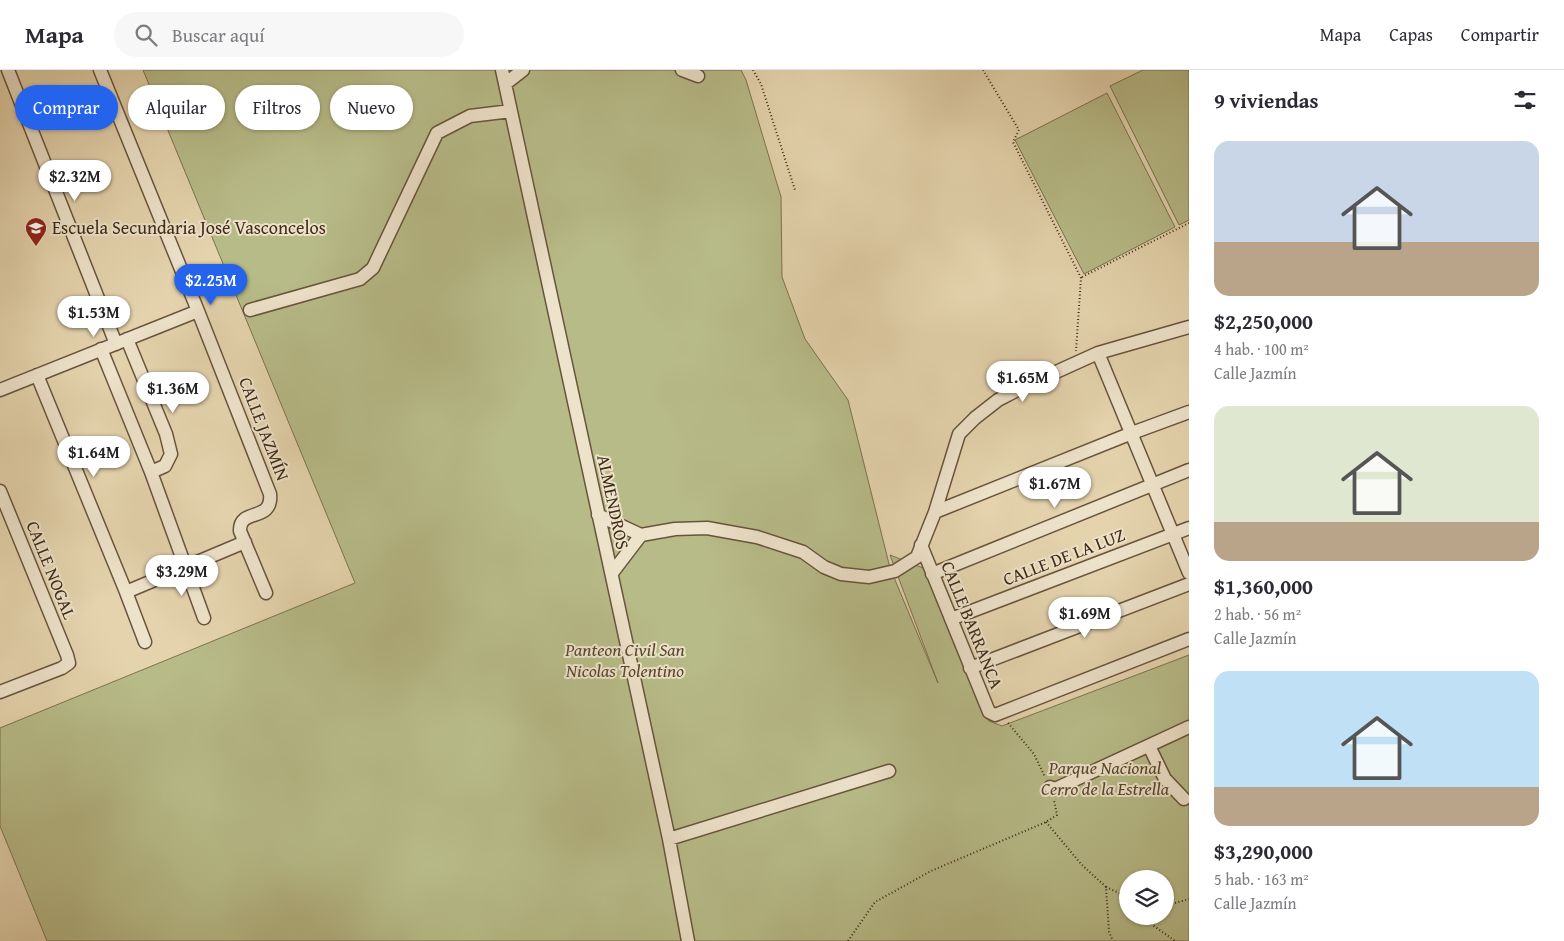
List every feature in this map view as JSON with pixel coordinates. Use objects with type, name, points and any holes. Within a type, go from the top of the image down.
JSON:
[{"type":"street","points":[[8,70],[122,341],[166,434],[171,454],[165,466],[151,472]]},
{"type":"street","name":"CALLE JAZMÍN","points":[[100,70],[270,494],[271,502],[266,510],[243,520],[240,524],[240,531],[266,593]]},
{"type":"street","name":"ALMENDROS","points":[[502,70],[669,839],[688,941]]},
{"type":"street","points":[[505,84],[523,70]]},
{"type":"street","points":[[682,70],[698,76]]},
{"type":"street","points":[[250,310],[360,279],[373,268],[437,133],[470,116],[511,111]]},
{"type":"street","points":[[0,390],[198,311]]},
{"type":"street","points":[[598,515],[641,535],[675,529],[707,528],[757,537],[803,552],[824,567],[841,574],[869,577],[895,571],[916,556],[935,512],[959,434],[975,418],[998,400],[1098,353],[1189,327]]},
{"type":"street","points":[[101,350],[151,472],[204,618]]},
{"type":"street","points":[[1098,353],[1189,573]]},
{"type":"street","points":[[37,376],[145,642]]},
{"type":"street","points":[[935,512],[1189,412]]},
{"type":"street","points":[[932,574],[1189,470]]},
{"type":"street","name":"CALLE NOGAL","points":[[0,491],[69,663],[62,668],[0,692]]},
{"type":"street","name":"CALLE DE LA LUZ","points":[[951,619],[1189,528]]},
{"type":"street","points":[[612,574],[641,535]]},
{"type":"street","points":[[126,592],[245,542]]},
{"type":"street","name":"CALLE BARRANCA","points":[[921,545],[989,712],[996,715]]},
{"type":"street","points":[[970,668],[1189,584]]},
{"type":"street","points":[[996,715],[1189,639]]},
{"type":"street","points":[[1050,787],[1054,789],[1189,728]]},
{"type":"street","points":[[1149,746],[1165,780],[1184,799]]},
{"type":"street","points":[[669,839],[889,771]]},
{"type":"path","points":[[753,70],[761,84],[796,190]]},
{"type":"path","points":[[983,70],[1019,130],[1013,142],[1081,278],[1075,363]]},
{"type":"path","points":[[1081,278],[1189,223]]},
{"type":"path","points":[[848,941],[874,902],[931,871],[1046,822],[1057,815],[1050,787],[1034,754],[1004,718],[996,715]]},
{"type":"path","points":[[1046,822],[1081,864],[1106,887],[1119,893]]},
{"type":"path","points":[[1106,887],[1109,932],[1113,941]]},
{"type":"path","points":[[1174,903],[1189,899]]},
{"type":"path","points":[[1155,925],[1175,941]]},
{"type":"green space","name":"Panteon Civil San Nicolas Tolentino","points":[[143,70],[741,70],[746,80],[781,197],[782,277],[805,339],[848,400],[890,568],[938,683],[890,555],[928,570],[982,712],[989,721],[1002,726],[1189,655],[1189,941],[47,941],[0,826],[0,728],[355,583],[168,130],[225,130],[225,85],[149,85]]},
{"type":"green space","points":[[1143,70],[1189,70],[1189,220],[1179,225],[1110,86]]},
{"type":"green space","points":[[1107,93],[1175,227],[1084,274],[1015,140]]},
{"type":"place","name":"Escuela Secundaria José Vasconcelos","points":[[36,247]]},
{"type":"park label","name":"Parque Nacional Cerro de la Estrella","points":[[1105,778]]}]
